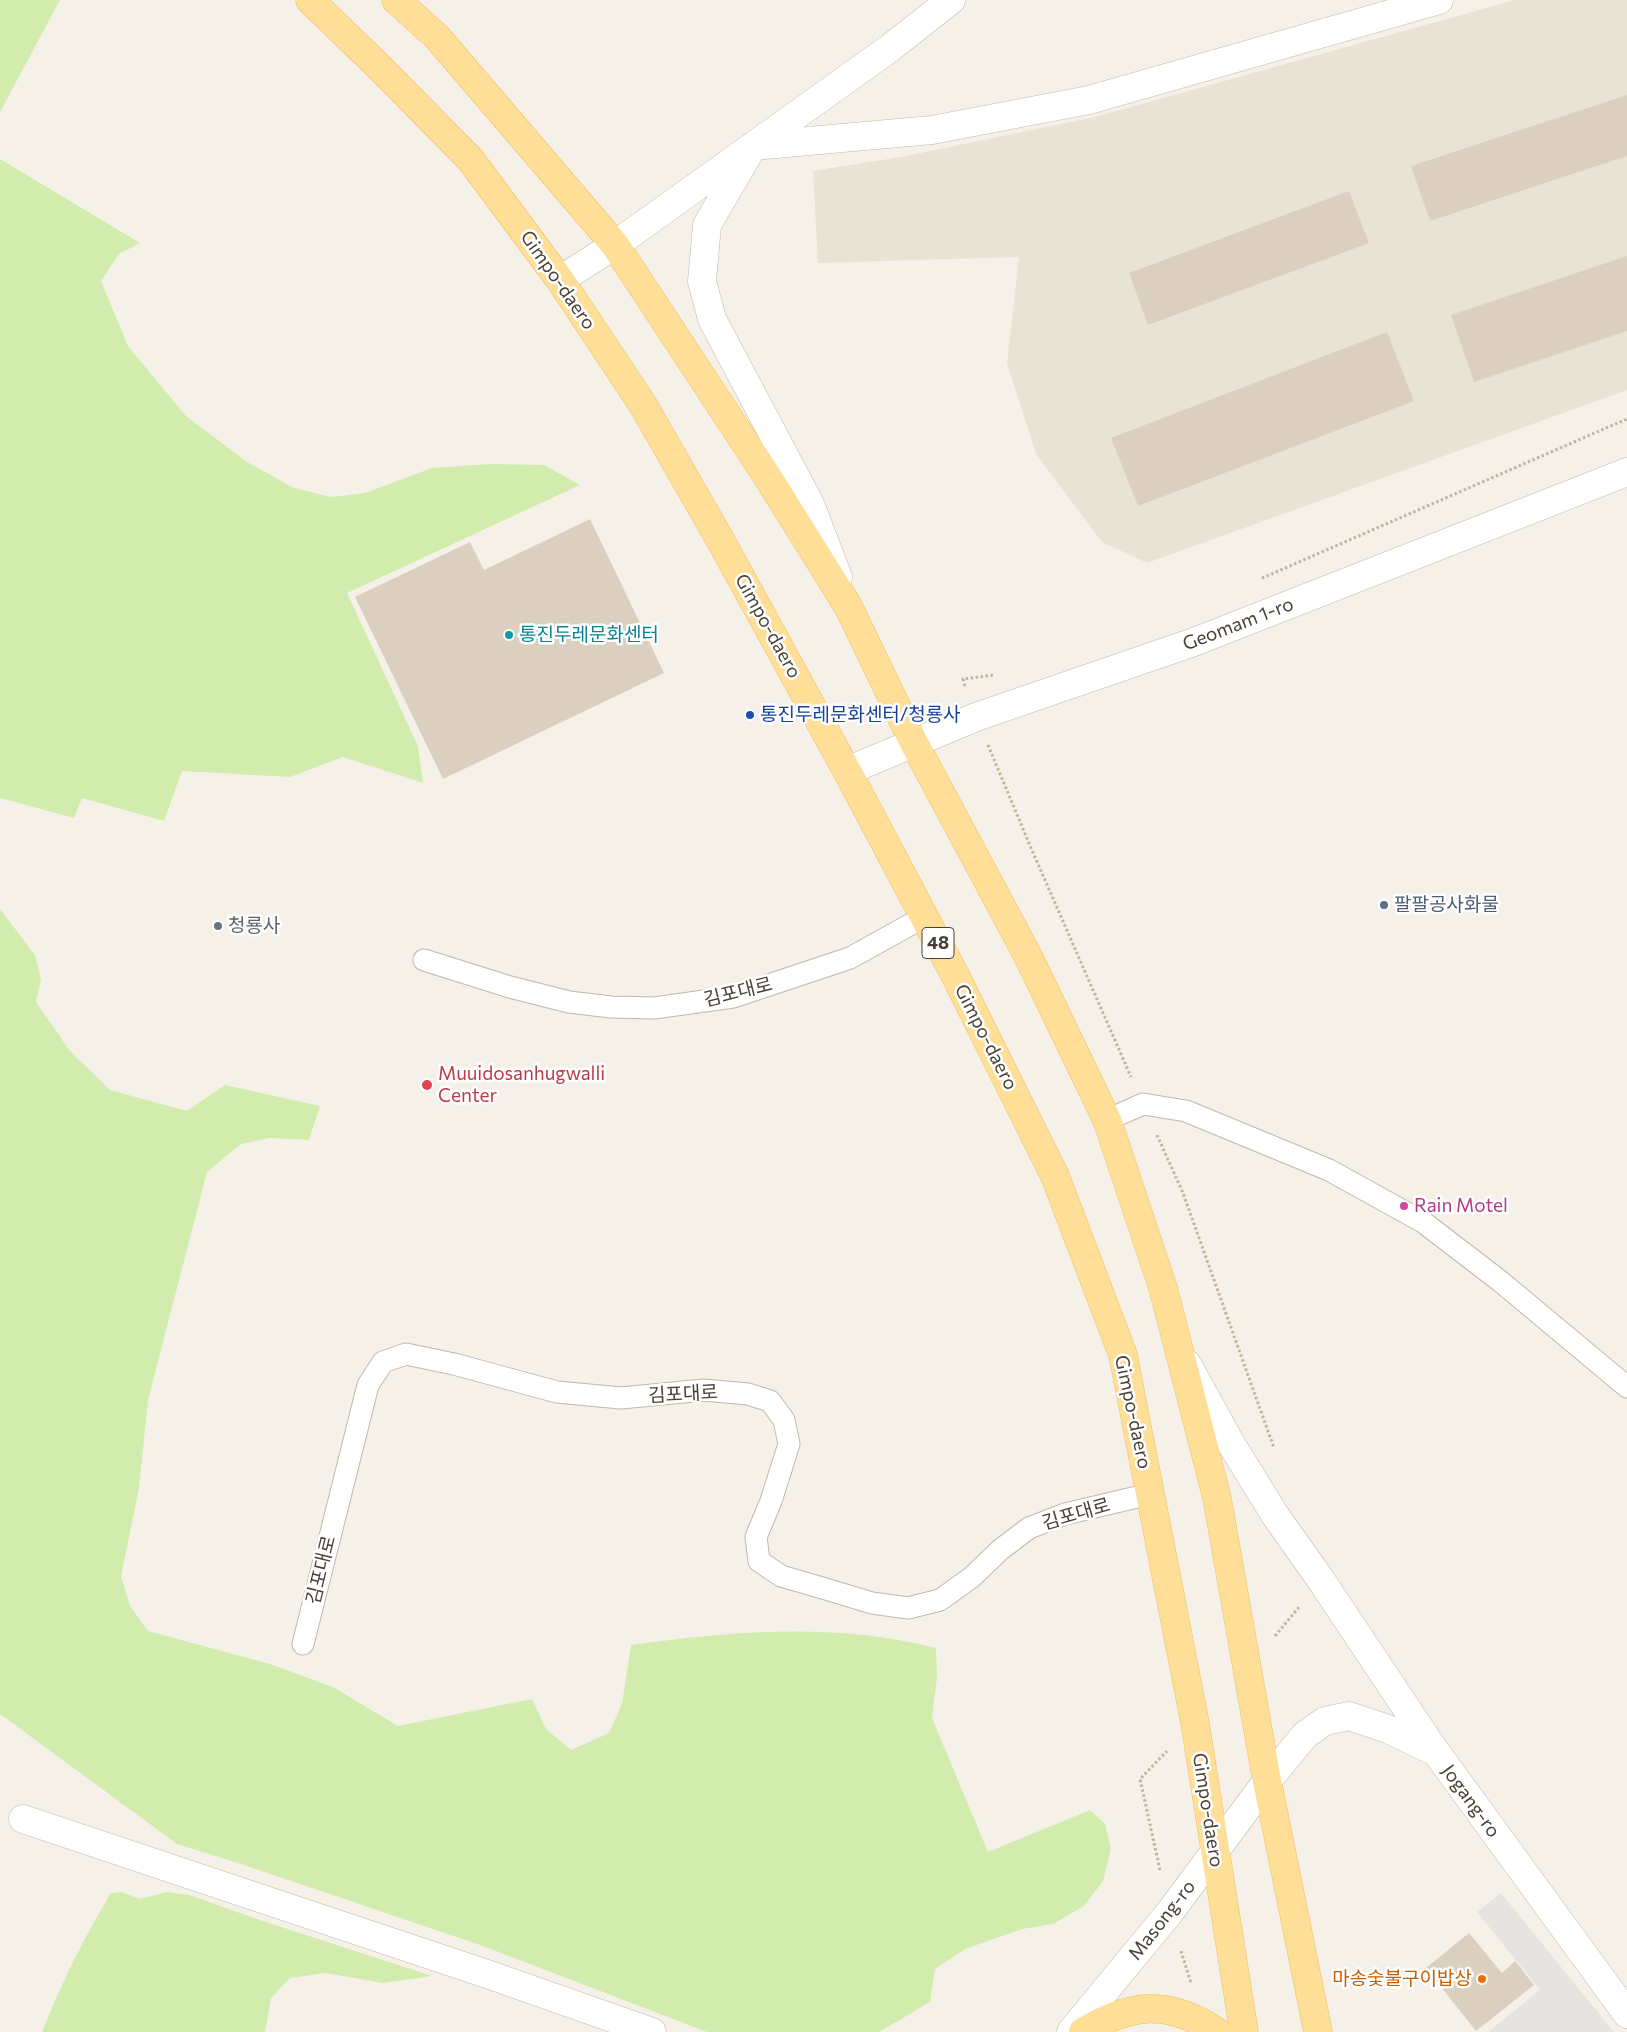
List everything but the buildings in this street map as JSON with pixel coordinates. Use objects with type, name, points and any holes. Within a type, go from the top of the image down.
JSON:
[{"type":"main road","name":"Gimpo-daero","points":[[310,0],[470,159],[560,280],[643,405],[722,543],[847,771],[1055,1176],[1123,1355],[1195,1723],[1244,2032]]},
{"type":"main road","points":[[396,0],[436,37],[615,245],[767,476],[848,606],[914,743],[1028,956],[1107,1120],[1163,1288],[1217,1498],[1267,1781],[1318,2032]]},
{"type":"main road","points":[[1083,2032],[1098,2022],[1131,2010],[1160,2008],[1191,2017],[1217,2032]]},
{"type":"street","points":[[560,280],[615,245],[890,48],[949,0]]},
{"type":"street","points":[[753,146],[932,130],[1089,100],[1439,0]]},
{"type":"street","points":[[753,146],[707,225],[702,281],[712,319],[810,504],[848,606]]},
{"type":"street","name":"Geomam 1-ro","points":[[847,771],[976,717],[1194,642],[1627,472]]},
{"type":"street","points":[[1179,1350],[1230,1442],[1275,1515],[1321,1580],[1436,1752]]},
{"type":"street","name":"Jogang-ro","points":[[1267,1781],[1305,1735],[1325,1721],[1349,1716],[1388,1729],[1436,1752],[1627,2014]]},
{"type":"street","name":"Masong-ro","points":[[1071,2032],[1170,1912],[1267,1781]]},
{"type":"street","points":[[23,1819],[488,1974],[652,2032]]},
{"type":"lane","name":"김포대로","points":[[424,960],[510,987],[569,1002],[611,1007],[654,1008],[733,997],[850,958],[924,918]]},
{"type":"lane","points":[[1107,1120],[1143,1104],[1186,1111],[1329,1170],[1423,1222],[1500,1282],[1627,1388]]},
{"type":"lane","name":"김포대로","points":[[302,1644],[368,1385],[383,1362],[406,1354],[454,1364],[557,1392],[621,1398],[704,1390],[748,1394],[770,1401],[784,1420],[789,1444],[771,1501],[756,1537],[759,1561],[781,1576],[872,1603],[908,1608],[940,1600],[972,1577],[1000,1550],[1029,1528],[1065,1514],[1150,1494]]},
{"type":"shaded area","points":[[1515,0],[1627,0],[1627,390],[1147,563],[1102,542],[1036,454],[1007,363],[1019,257],[818,263],[813,171],[901,157],[1095,117]]},
{"type":"shaded area","points":[[1501,1893],[1614,2032],[1488,2032],[1540,1990],[1477,1912]]},
{"type":"green space","points":[[0,0],[60,0],[0,112]]},
{"type":"green space","points":[[0,159],[140,243],[119,254],[101,281],[128,346],[186,416],[247,462],[294,488],[331,497],[365,493],[432,468],[491,464],[544,465],[580,485],[347,593],[418,746],[423,783],[343,757],[290,777],[182,771],[164,821],[82,798],[74,818],[0,798]]},
{"type":"green space","points":[[0,909],[35,955],[41,979],[36,1002],[70,1051],[110,1090],[187,1111],[225,1085],[320,1106],[309,1140],[269,1138],[241,1144],[207,1172],[148,1400],[139,1488],[121,1576],[130,1606],[148,1631],[270,1664],[333,1687],[398,1726],[532,1699],[546,1729],[571,1750],[609,1733],[622,1704],[631,1645],[707,1636],[784,1631],[860,1635],[936,1648],[937,1678],[932,1718],[988,1852],[1090,1810],[1105,1824],[1111,1849],[1103,1881],[1084,1906],[1053,1924],[1022,1929],[965,1949],[935,1969],[930,2002],[879,2032],[707,2032],[483,1946],[177,1844],[0,1714]]},
{"type":"green space","points":[[121,1892],[140,1899],[167,1892],[189,1895],[432,1976],[383,1983],[326,1973],[290,1978],[271,1998],[265,2032],[42,2032],[82,1944],[111,1893]]},
{"type":"place","name":"통진두레문화센터","points":[[509,635]]},
{"type":"place","name":"통진두레문화센터/청룡사","points":[[750,715]]},
{"type":"place","name":"팔팔공사화물","points":[[1384,905]]},
{"type":"place","name":"청룡사","points":[[218,926]]},
{"type":"place","name":"Muuidosanhugwalli Center","points":[[427,1085]]},
{"type":"place","name":"Rain Motel","points":[[1404,1206]]},
{"type":"place","name":"마송숯불구이밥상","points":[[1482,1979]]}]
